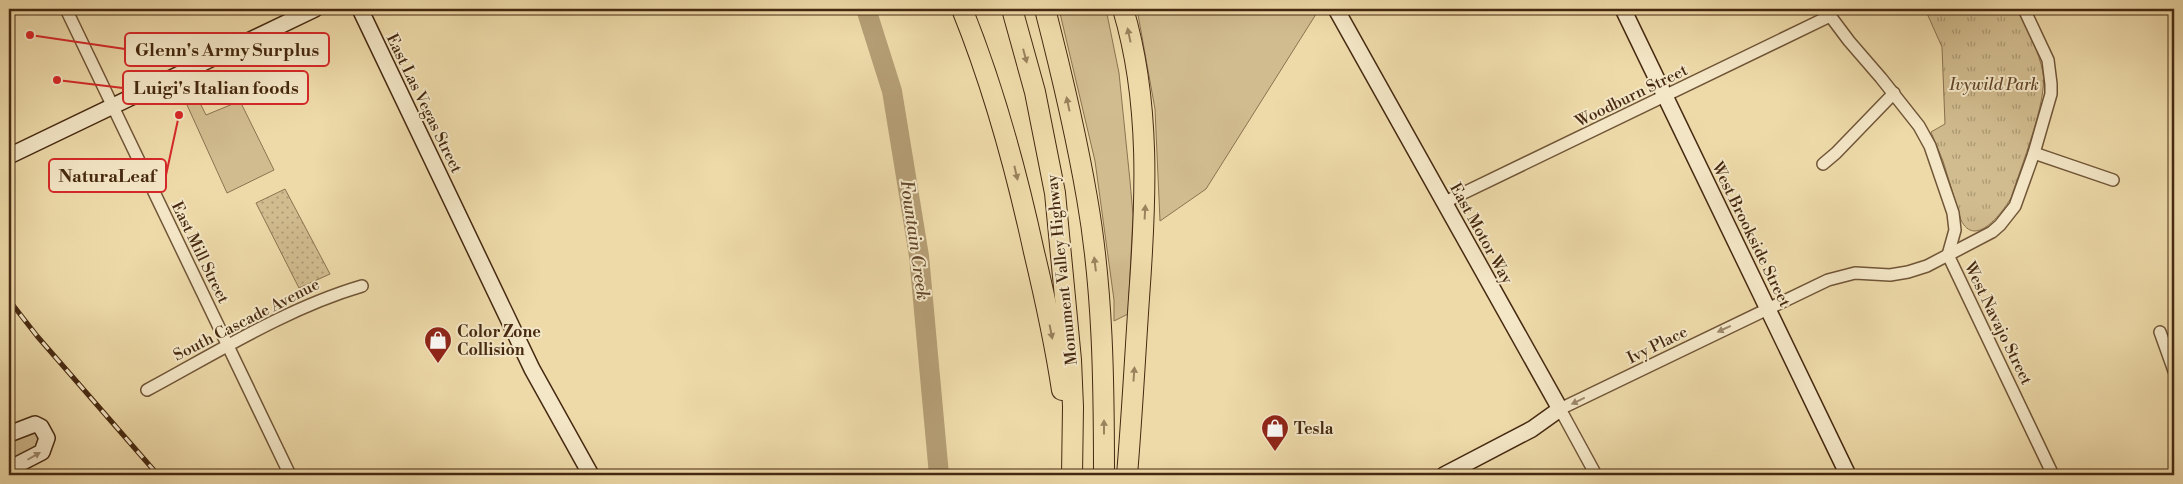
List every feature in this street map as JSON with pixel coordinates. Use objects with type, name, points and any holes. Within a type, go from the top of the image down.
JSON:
[{"type":"highway","points":[[962,9],[978,48],[1014,161],[1047,310],[1072,466]]},
{"type":"highway","name":"Monument Valley Highway","points":[[1012,9],[1034,92],[1055,193],[1071,360],[1072,466]]},
{"type":"highway","name":"Monument Valley Highway","points":[[1045,9],[1065,89],[1087,199],[1100,312],[1104,475]]},
{"type":"highway","points":[[1123,9],[1135,61],[1141,108],[1145,206],[1127,475]]},
{"type":"street","name":"East Mill Street","points":[[66,9],[290,475]]},
{"type":"street","points":[[9,156],[315,9]]},
{"type":"street","name":"East Las Vegas Street","points":[[360,9],[532,369],[591,475]]},
{"type":"street","name":"East Motor Way","points":[[1336,9],[1596,475]]},
{"type":"street","name":"West Brookside Street","points":[[1623,9],[1848,475]]},
{"type":"street","name":"Ivy Place","points":[[1560,410],[1768,308],[1843,275],[1890,275],[1908,272],[1926,266],[1992,232],[2015,206],[2034,154],[2051,94],[2052,84],[2048,60],[2024,9]]},
{"type":"street","name":"Woodburn Street","points":[[1445,202],[1665,96],[1828,13]]},
{"type":"street","name":"West Navajo Street","points":[[1828,13],[1894,93],[1919,126],[1930,146],[1953,213],[1955,230],[1948,255],[2053,475]]},
{"type":"street","points":[[1823,164],[1894,93]]},
{"type":"street","points":[[2034,154],[2113,180]]},
{"type":"street","name":"South Cascade Avenue","points":[[147,390],[228,346],[327,296],[362,286]]},
{"type":"street","points":[[2160,332],[2174,371]]},
{"type":"street","points":[[1444,475],[1532,429],[1560,410]]},
{"type":"street","points":[[9,434],[35,424],[41,426],[47,438],[42,452],[9,469]]},
{"type":"green space","points":[[1059,9],[1106,9],[1119,73],[1133,215],[1128,314],[1114,321],[1114,300],[1095,161]]},
{"type":"green space","points":[[1137,9],[1317,9],[1318,11],[1206,189],[1160,221],[1155,109]]},
{"type":"green space","name":"Ivywild Park","points":[[1925,9],[2018,9],[2039,57],[2043,73],[2041,100],[2032,135],[2011,198],[1995,219],[1981,230],[1973,231],[1967,228],[1961,220],[1943,161],[1931,132],[1945,124],[1942,47]]},
{"type":"green space","points":[[193,89],[206,115],[240,101],[274,170],[227,193],[182,94]]},
{"type":"green space","points":[[285,189],[330,274],[299,288],[256,203]]},
{"type":"green space","points":[[28,432],[37,434],[40,440],[37,448],[9,462],[9,441]]},
{"type":"waterway","name":"Fountain Creek","points":[[866,9],[892,91],[919,256],[939,475]]},
{"type":"railway","points":[[9,300],[37,336],[158,475]]},
{"type":"place","name":"Glenn's Army Surplus","points":[[30,35]]},
{"type":"place","name":"Luigi's Italian foods","points":[[57,80]]},
{"type":"place","name":"NaturaLeaf","points":[[179,115]]},
{"type":"place","name":"Color Zone Collision","points":[[438,364]]},
{"type":"place","name":"Tesla","points":[[1275,452]]}]
